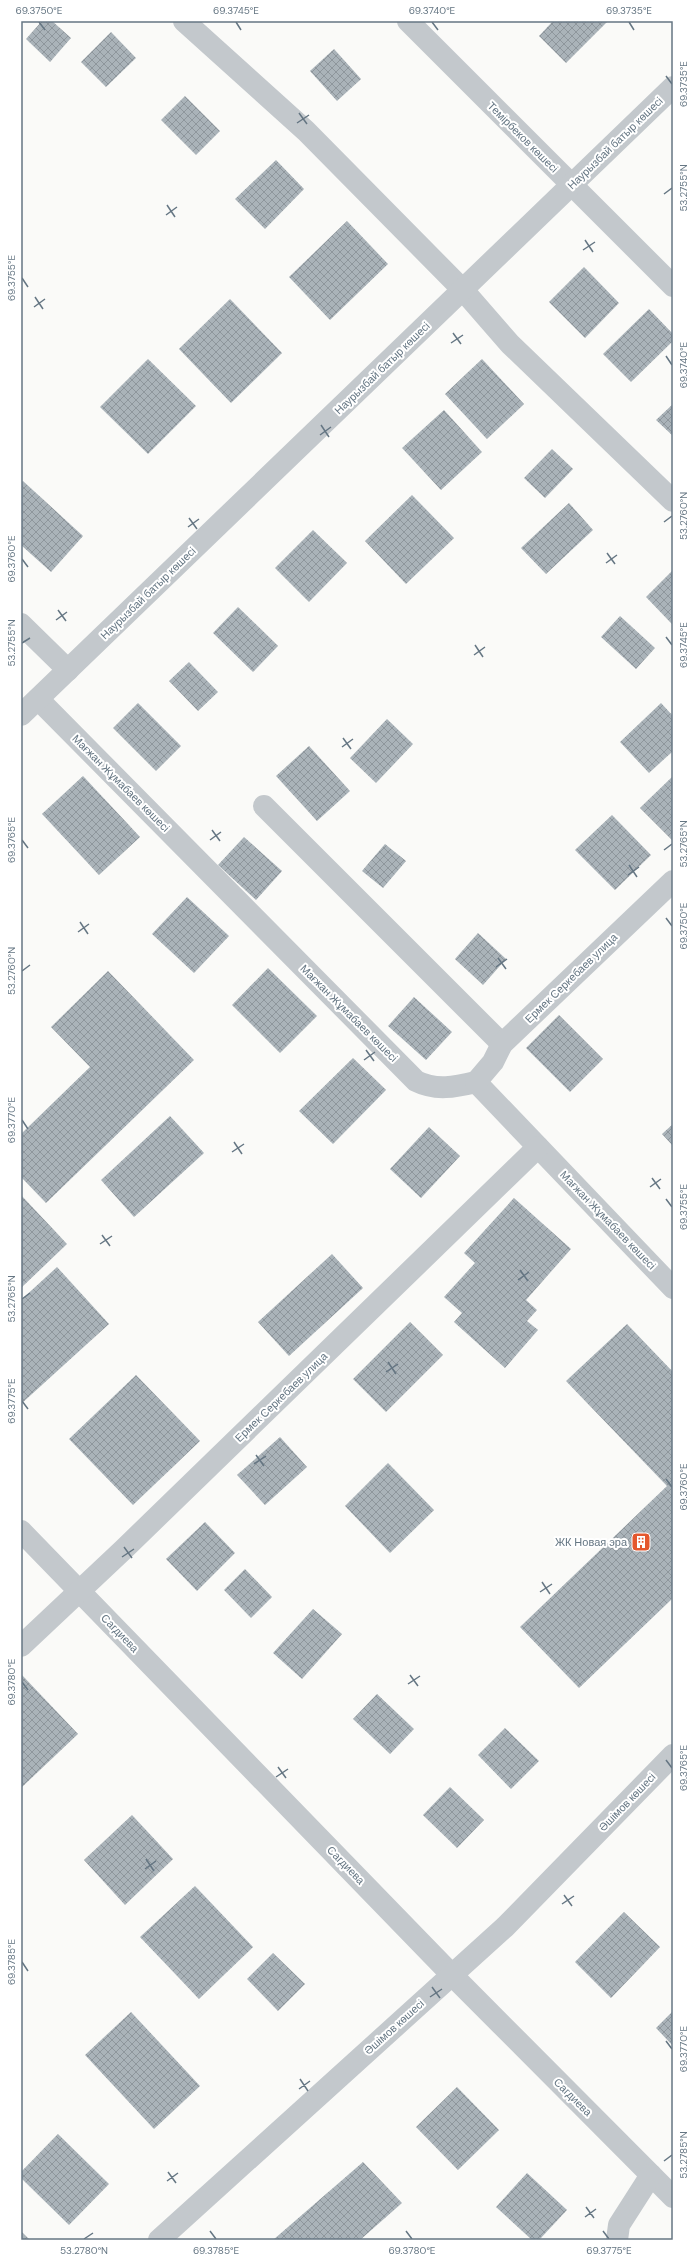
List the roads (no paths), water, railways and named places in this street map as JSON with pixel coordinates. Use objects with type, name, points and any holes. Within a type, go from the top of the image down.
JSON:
[{"type":"street","points":[[184,21],[306,131],[463,290],[510,344],[673,501]]},
{"type":"street","name":"Темірбеков көшесі","points":[[408,21],[571,186],[673,286]]},
{"type":"street","name":"Наурызбай батыр көшесі","points":[[21,715],[673,87]]},
{"type":"street","points":[[21,624],[68,670]]},
{"type":"street","name":"Мағжан Жұмабаев көшесі","points":[[38,699],[416,1081],[427,1086],[439,1088],[476,1082],[673,1288]]},
{"type":"street","points":[[264,806],[502,1044]]},
{"type":"street","name":"Ермек Серкебаев улица","points":[[476,1082],[493,1062],[502,1044],[673,881]]},
{"type":"street","name":"Ермек Серкебаев улица","points":[[21,1646],[123,1550],[538,1147]]},
{"type":"street","name":"Сагдиева","points":[[21,1531],[452,1975],[673,2197]]},
{"type":"street","name":"Әшімов көшесі","points":[[159,2240],[505,1927],[673,1755]]},
{"type":"street","points":[[618,2240],[619,2225],[651,2175]]},
{"type":"place","name":"ЖК Новая эра","points":[[641,1542]]}]
